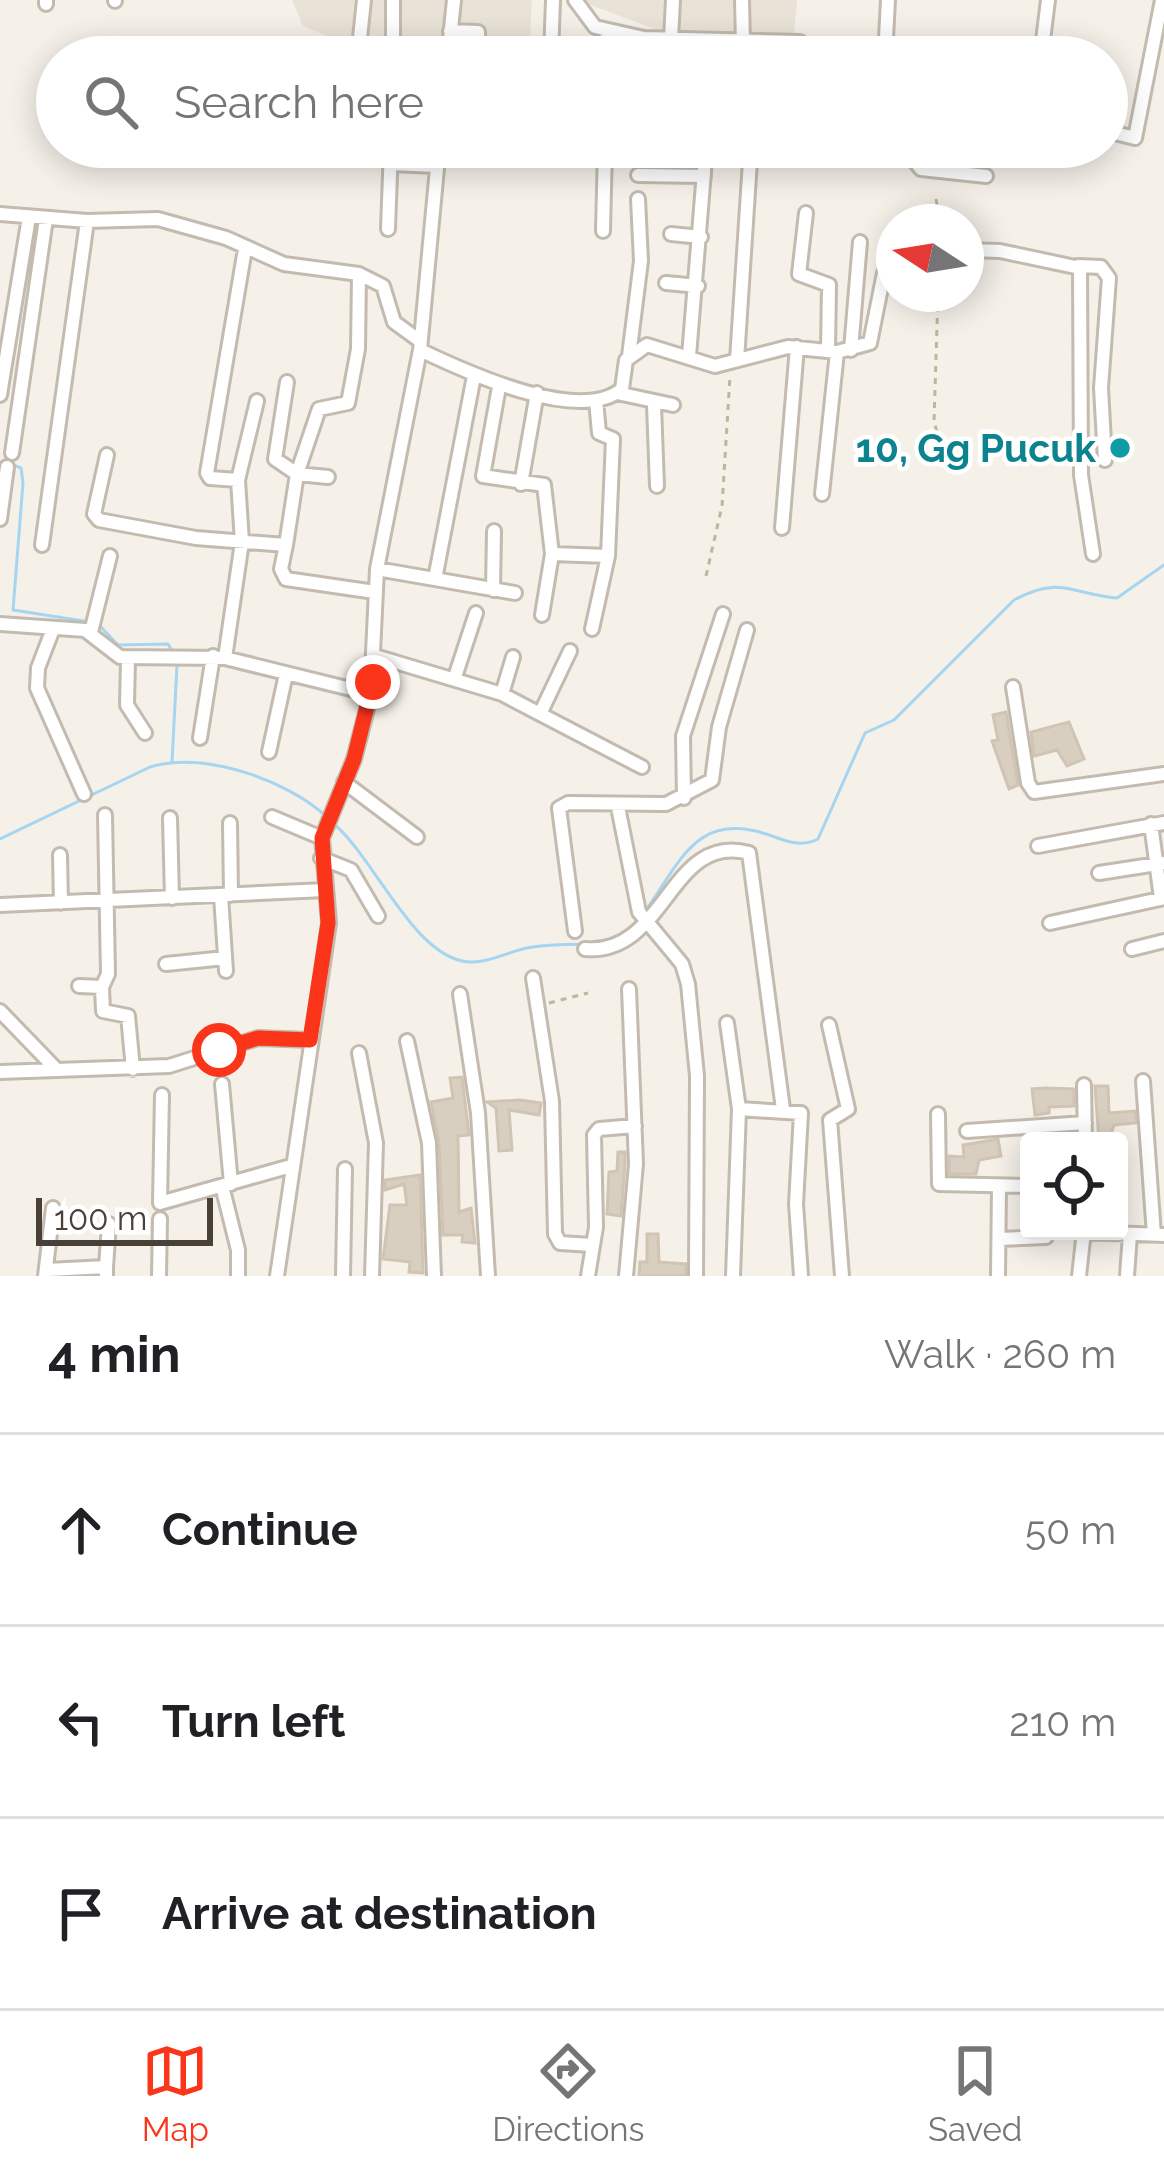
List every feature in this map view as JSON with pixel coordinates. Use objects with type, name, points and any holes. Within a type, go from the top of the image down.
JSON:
[{"type":"street","points":[[360,36],[364,0]]},
{"type":"street","points":[[393,36],[394,0]]},
{"type":"street","points":[[450,36],[454,0]]},
{"type":"street","points":[[552,36],[554,0]]},
{"type":"street","points":[[575,0],[595,27],[633,36]]},
{"type":"street","points":[[671,36],[673,0]]},
{"type":"street","points":[[742,0],[743,36]]},
{"type":"street","points":[[886,36],[888,0]]},
{"type":"street","points":[[1044,36],[1048,0]]},
{"type":"street","points":[[1128,136],[1135,138],[1162,0]]},
{"type":"street","points":[[451,31],[478,32],[478,36]]},
{"type":"street","points":[[607,31],[607,36]]},
{"type":"street","points":[[388,229],[391,168]]},
{"type":"street","points":[[277,1276],[328,923],[322,838],[371,694],[376,569],[421,346],[437,168]]},
{"type":"street","points":[[603,231],[604,168]]},
{"type":"street","points":[[689,356],[705,168]]},
{"type":"street","points":[[733,362],[750,214],[750,168]]},
{"type":"street","points":[[919,168],[986,176]]},
{"type":"street","points":[[638,175],[704,176]]},
{"type":"street","points":[[617,394],[629,356],[640,261],[638,199]]},
{"type":"street","points":[[806,213],[799,274],[829,286],[838,351]]},
{"type":"street","points":[[0,214],[87,221],[158,219],[226,238],[284,264],[359,274],[383,286],[394,322],[421,346],[499,387],[596,400],[617,394],[654,405],[673,405]]},
{"type":"street","points":[[0,395],[29,217]]},
{"type":"street","points":[[0,519],[46,219]]},
{"type":"street","points":[[42,545],[87,221]]},
{"type":"street","points":[[671,234],[701,237]]},
{"type":"street","points":[[822,494],[838,351],[860,242]]},
{"type":"street","points":[[238,480],[207,473],[245,249]]},
{"type":"street","points":[[984,253],[1101,267],[1109,278],[1101,388],[1105,460]]},
{"type":"street","points":[[1078,266],[1081,475],[1093,554]]},
{"type":"street","points":[[359,274],[358,350],[347,403],[319,409],[297,474],[281,573],[286,580],[375,592]]},
{"type":"street","points":[[666,283],[698,286]]},
{"type":"street","points":[[629,356],[653,344],[715,366],[797,346],[838,351],[875,337],[879,312]]},
{"type":"street","points":[[782,528],[797,346]]},
{"type":"street","points":[[435,579],[474,376]]},
{"type":"street","points":[[286,382],[274,459],[297,474],[328,477]]},
{"type":"street","points":[[499,387],[483,476],[542,484],[548,491],[552,554],[542,615]]},
{"type":"street","points":[[521,484],[537,393]]},
{"type":"street","points":[[592,629],[608,556],[613,439],[599,434],[596,400]]},
{"type":"street","points":[[200,738],[242,542],[238,480],[257,401]]},
{"type":"street","points":[[654,405],[657,486]]},
{"type":"street","points":[[107,455],[94,514],[98,520],[286,545]]},
{"type":"street","points":[[493,590],[494,530]]},
{"type":"street","points":[[552,554],[608,556]]},
{"type":"street","points":[[91,632],[110,556]]},
{"type":"street","points":[[376,569],[515,593]]},
{"type":"street","points":[[455,677],[476,613]]},
{"type":"street","points":[[684,798],[683,736],[724,614]]},
{"type":"street","points":[[0,623],[91,632],[107,652],[128,659],[219,657],[371,694]]},
{"type":"street","points":[[53,629],[38,668],[37,688],[85,794]]},
{"type":"street","points":[[575,931],[559,808],[568,803],[666,805],[684,798],[717,773],[719,727],[747,630]]},
{"type":"street","points":[[539,714],[570,651]]},
{"type":"street","points":[[375,656],[502,694],[642,767]]},
{"type":"street","points":[[502,694],[513,657]]},
{"type":"street","points":[[128,659],[127,705],[145,734]]},
{"type":"street","points":[[269,752],[286,674]]},
{"type":"street","points":[[1013,687],[1028,783],[1034,792],[1164,774]]},
{"type":"street","points":[[344,782],[417,837]]},
{"type":"street","points":[[618,807],[644,919],[682,964],[691,1001],[697,1076],[696,1276]]},
{"type":"street","points":[[105,815],[108,977],[102,987],[103,1011],[130,1020],[133,1069]]},
{"type":"street","points":[[272,817],[322,838]]},
{"type":"street","points":[[170,818],[172,898]]},
{"type":"street","points":[[166,964],[225,964],[230,823]]},
{"type":"street","points":[[1039,846],[1157,823],[1162,898],[1050,923]]},
{"type":"street","points":[[584,949],[620,946],[692,864],[731,850],[746,851],[754,860],[760,953],[783,1109]]},
{"type":"street","points":[[60,855],[61,903]]},
{"type":"street","points":[[321,858],[351,870],[378,916]]},
{"type":"street","points":[[1100,873],[1160,863]]},
{"type":"street","points":[[0,904],[325,890]]},
{"type":"street","points":[[1132,949],[1164,941]]},
{"type":"street","points":[[533,977],[542,1005],[552,1101],[555,1234],[560,1244],[592,1245]]},
{"type":"street","points":[[79,986],[102,987]]},
{"type":"street","points":[[626,1276],[635,1126],[629,988]]},
{"type":"street","points":[[460,994],[478,1113],[488,1276]]},
{"type":"street","points":[[0,1011],[56,1069]]},
{"type":"street","points":[[727,1023],[739,1109],[733,1276]]},
{"type":"street","points":[[829,1024],[848,1108],[830,1120],[842,1276]]},
{"type":"street","points":[[0,1072],[169,1066],[258,1038],[310,1040]]},
{"type":"street","points":[[407,1041],[429,1143],[434,1276]]},
{"type":"street","points":[[359,1053],[376,1143],[373,1276]]},
{"type":"street","points":[[1127,1276],[1130,1234],[1159,1235],[1157,1167],[1143,1081]]},
{"type":"street","points":[[222,1084],[226,1185],[238,1276]]},
{"type":"street","points":[[1084,1085],[1085,1132]]},
{"type":"street","points":[[162,1095],[160,1203],[291,1166]]},
{"type":"street","points":[[739,1109],[797,1109],[803,1118],[796,1204],[801,1276]]},
{"type":"street","points":[[938,1114],[939,1184],[1020,1186]]},
{"type":"street","points":[[967,1131],[1085,1123]]},
{"type":"street","points":[[588,1276],[594,1135],[635,1126]]},
{"type":"street","points":[[343,1276],[344,1169]]},
{"type":"street","points":[[998,1276],[999,1186]]},
{"type":"street","points":[[53,1208],[46,1273],[106,1272],[109,1224]]},
{"type":"street","points":[[159,1276],[160,1219]]},
{"type":"street","points":[[999,1239],[1020,1239]]},
{"type":"street","points":[[1079,1276],[1083,1240]]},
{"type":"path","points":[[936,199],[937,204]]},
{"type":"path","points":[[937,312],[934,422],[941,445]]},
{"type":"path","points":[[706,576],[722,506],[733,362]]},
{"type":"path","points":[[542,1005],[588,994]]},
{"type":"shaded area","points":[[292,0],[532,0],[530,36],[328,36],[303,26]]},
{"type":"shaded area","points":[[577,0],[797,0],[794,33],[674,36]]},
{"type":"building","points":[[1006,712],[1018,785],[1009,789],[992,741],[998,740],[993,715]]},
{"type":"building","points":[[1069,722],[1084,759],[1067,766],[1057,750],[1034,756],[1031,732]]},
{"type":"building","points":[[462,1077],[469,1135],[458,1136],[459,1212],[471,1208],[475,1243],[462,1242],[463,1235],[443,1235],[439,1142],[431,1102],[453,1098],[450,1078]]},
{"type":"building","points":[[1095,1086],[1108,1086],[1109,1113],[1135,1111],[1136,1123],[1098,1132]]},
{"type":"building","points":[[1032,1089],[1074,1089],[1074,1106],[1049,1107],[1049,1113],[1035,1115]]},
{"type":"building","points":[[487,1102],[541,1103],[539,1115],[509,1110],[512,1150],[499,1151],[496,1108]]},
{"type":"building","points":[[998,1139],[1001,1156],[979,1160],[976,1174],[949,1174],[949,1156],[964,1157],[963,1145]]},
{"type":"building","points":[[618,1152],[625,1152],[621,1216],[607,1214],[609,1172],[617,1171]]},
{"type":"building","points":[[420,1175],[423,1273],[409,1272],[410,1262],[383,1259],[390,1205],[407,1205],[404,1184],[385,1190],[385,1180]]},
{"type":"building","points":[[647,1234],[658,1234],[659,1262],[686,1264],[686,1276],[639,1276],[640,1262],[647,1262]]},
{"type":"waterway","points":[[13,465],[21,468],[23,483],[13,610],[90,622]]},
{"type":"waterway","points":[[646,910],[682,857],[709,834],[747,829],[795,843],[818,839],[865,733],[894,720],[1014,600],[1055,587],[1117,598],[1164,565]]},
{"type":"waterway","points":[[99,625],[118,645],[168,644],[175,656]]},
{"type":"waterway","points":[[172,762],[177,665]]},
{"type":"waterway","points":[[0,839],[150,767],[172,763],[244,772],[290,791],[327,817]]},
{"type":"waterway","points":[[334,824],[410,922],[443,953],[478,962],[534,947],[583,944]]},
{"type":"place","name":"10, Gg Pucuk","points":[[1120,448]]},
{"type":"route","points":[[219,1050],[258,1038],[310,1040],[328,923],[322,838],[354,759],[373,682]]}]
